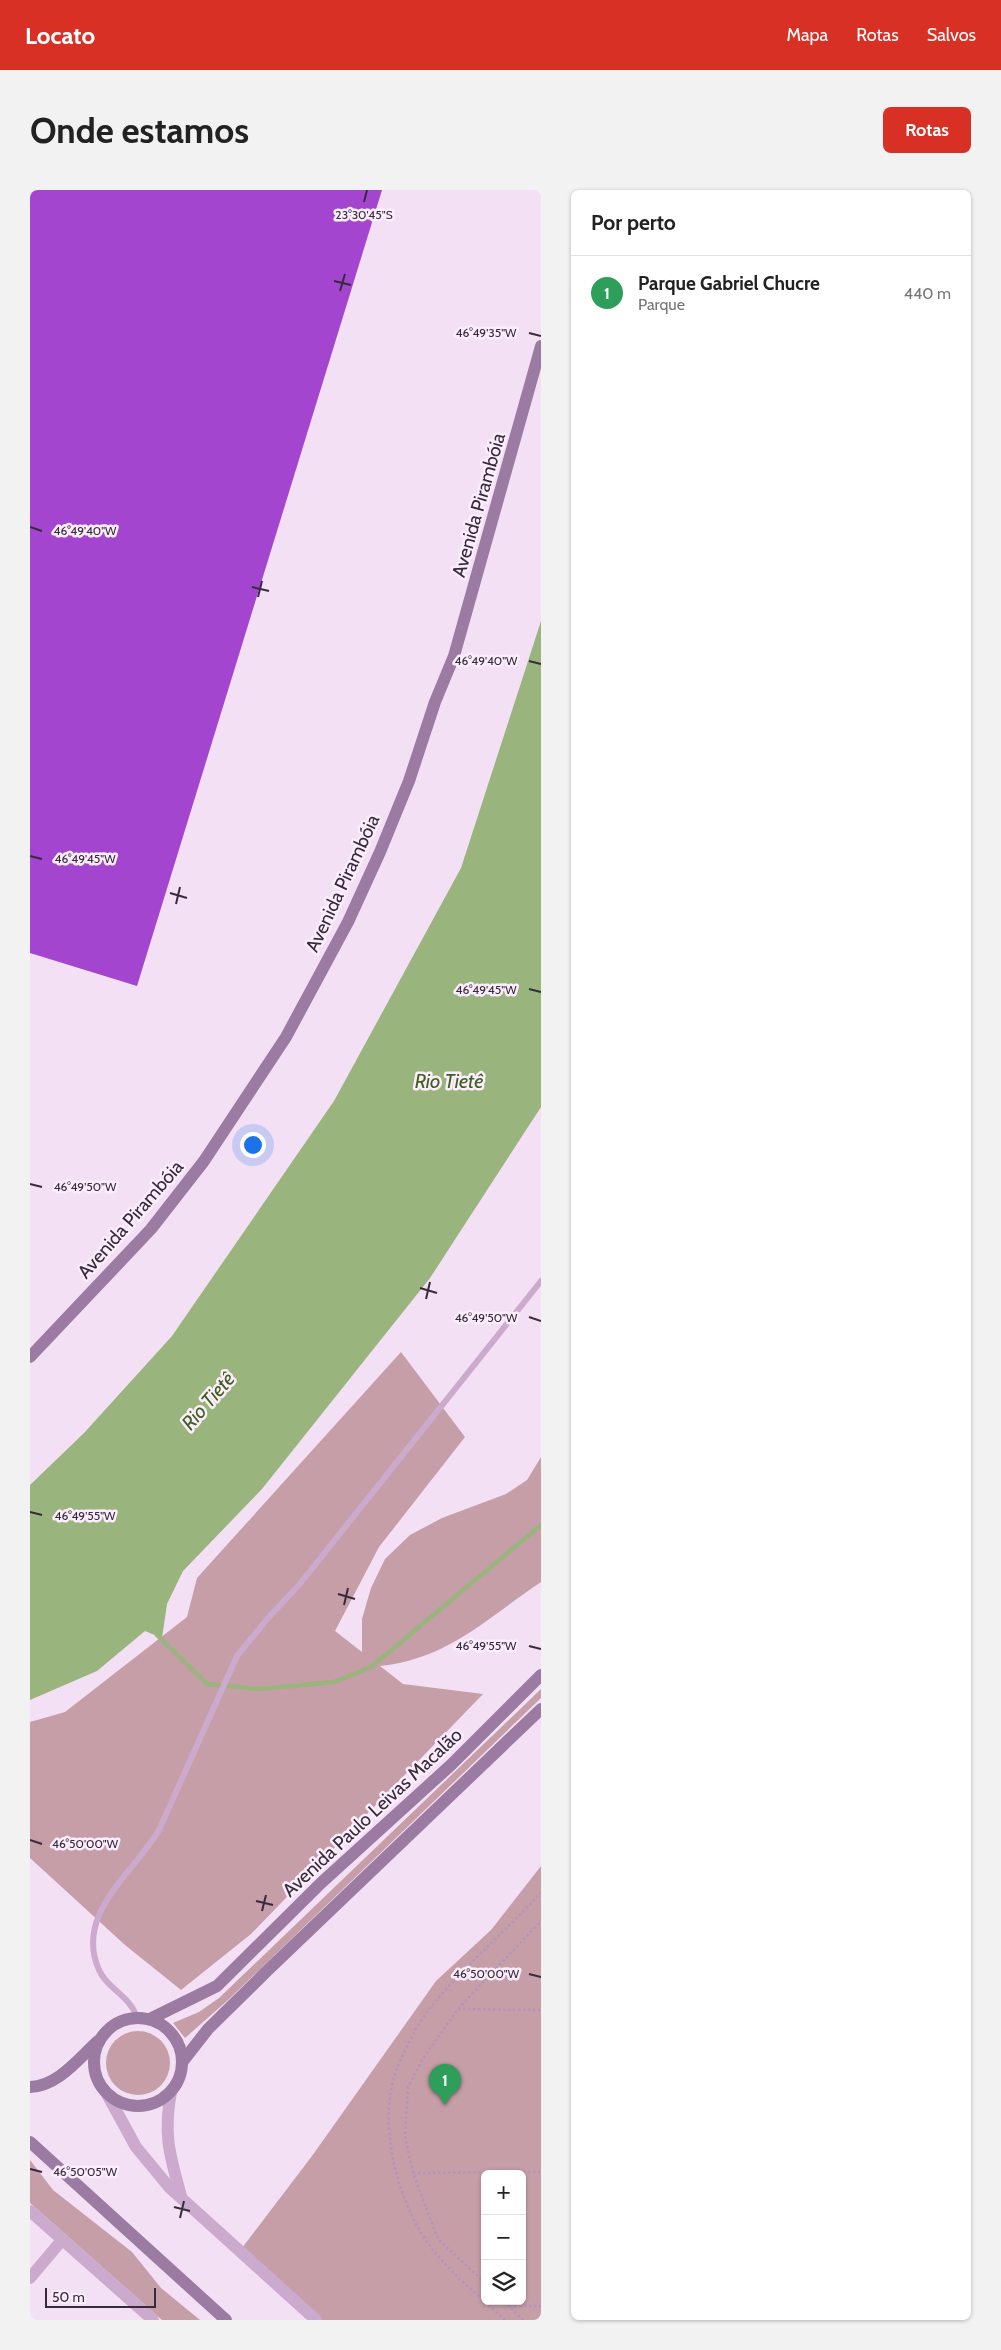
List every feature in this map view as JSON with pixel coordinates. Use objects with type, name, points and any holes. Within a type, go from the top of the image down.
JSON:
[{"type":"main road","name":"Avenida Pirambóia","points":[[30,1357],[151,1229],[204,1161],[286,1037],[348,922],[405,790],[435,702],[454,656],[541,346]]},
{"type":"main road","name":"Avenida Paulo Leivas Macalão","points":[[150,2019],[217,1986],[321,1883],[452,1764],[541,1675]]},
{"type":"main road","points":[[183,2061],[208,2029],[541,1709]]},
{"type":"main road","points":[[30,2087],[47,2084],[63,2074],[110,2028],[123,2020],[136,2018],[150,2019],[163,2025],[173,2034],[180,2047],[183,2061],[178,2083],[170,2092],[156,2102],[139,2106],[122,2103],[107,2094],[98,2081],[94,2067],[95,2052],[101,2038]]},
{"type":"main road","points":[[30,2142],[226,2320]]},
{"type":"street","points":[[170,2092],[166,2131],[168,2147],[181,2196]]},
{"type":"street","points":[[107,2094],[136,2147],[169,2187],[316,2320]]},
{"type":"street","points":[[30,2212],[153,2320]]},
{"type":"street","points":[[30,2278],[62,2240]]},
{"type":"lane","points":[[136,2018],[133,2007],[100,1972],[92,1950],[94,1926],[105,1901],[147,1851],[159,1830],[209,1723],[228,1673],[237,1656],[268,1618],[299,1585],[541,1281]]},
{"type":"path","points":[[505,2320],[434,2251],[416,2222],[400,2187],[388,2116],[391,2088],[406,2050],[429,2010],[489,1944],[541,1894]]},
{"type":"path","points":[[481,2280],[438,2239],[413,2173],[405,2136],[408,2087],[424,2057],[458,2009],[541,1921]]},
{"type":"path","points":[[458,2009],[541,2010]]},
{"type":"path","points":[[413,2173],[541,2172]]},
{"type":"path","points":[[508,2306],[541,2306]]},
{"type":"path","points":[[508,2306],[524,2320]]},
{"type":"shaded area","points":[[401,1352],[465,1437],[379,1547],[335,1631],[362,1652],[362,1619],[371,1588],[385,1559],[410,1535],[442,1518],[506,1494],[527,1480],[541,1457],[541,1582],[484,1623],[447,1646],[404,1662],[380,1666],[403,1684],[483,1694],[251,1934],[181,1990],[125,1945],[30,1858],[30,1722],[65,1712],[187,1617],[197,1578]]},
{"type":"shaded area","points":[[541,1689],[541,1698],[228,2000],[185,2038],[173,2023],[199,2012],[219,1998]]},
{"type":"shaded area","points":[[541,1866],[541,2320],[321,2320],[242,2248],[312,2156],[436,1981],[491,1930]]},
{"type":"shaded area","points":[[138,2031],[156,2037],[164,2045],[170,2063],[164,2081],[156,2089],[138,2095],[120,2089],[112,2081],[106,2063],[112,2045],[120,2037]]},
{"type":"shaded area","points":[[30,2160],[53,2190],[132,2252],[161,2288],[200,2320],[162,2320],[30,2203]]},
{"type":"water","name":"Rio Tietê","points":[[541,621],[541,1107],[430,1278],[262,1489],[183,1571],[167,1604],[162,1638],[145,1631],[97,1671],[30,1700],[30,1485],[84,1433],[172,1336],[334,1101],[461,868]]},
{"type":"building","points":[[30,190],[382,190],[137,986],[30,953]]},
{"type":"waterway","points":[[157,1635],[207,1684],[260,1689],[334,1682],[371,1667],[541,1525]]},
{"type":"place","name":"Parque Gabriel Chucre","points":[[445,2105]]}]
